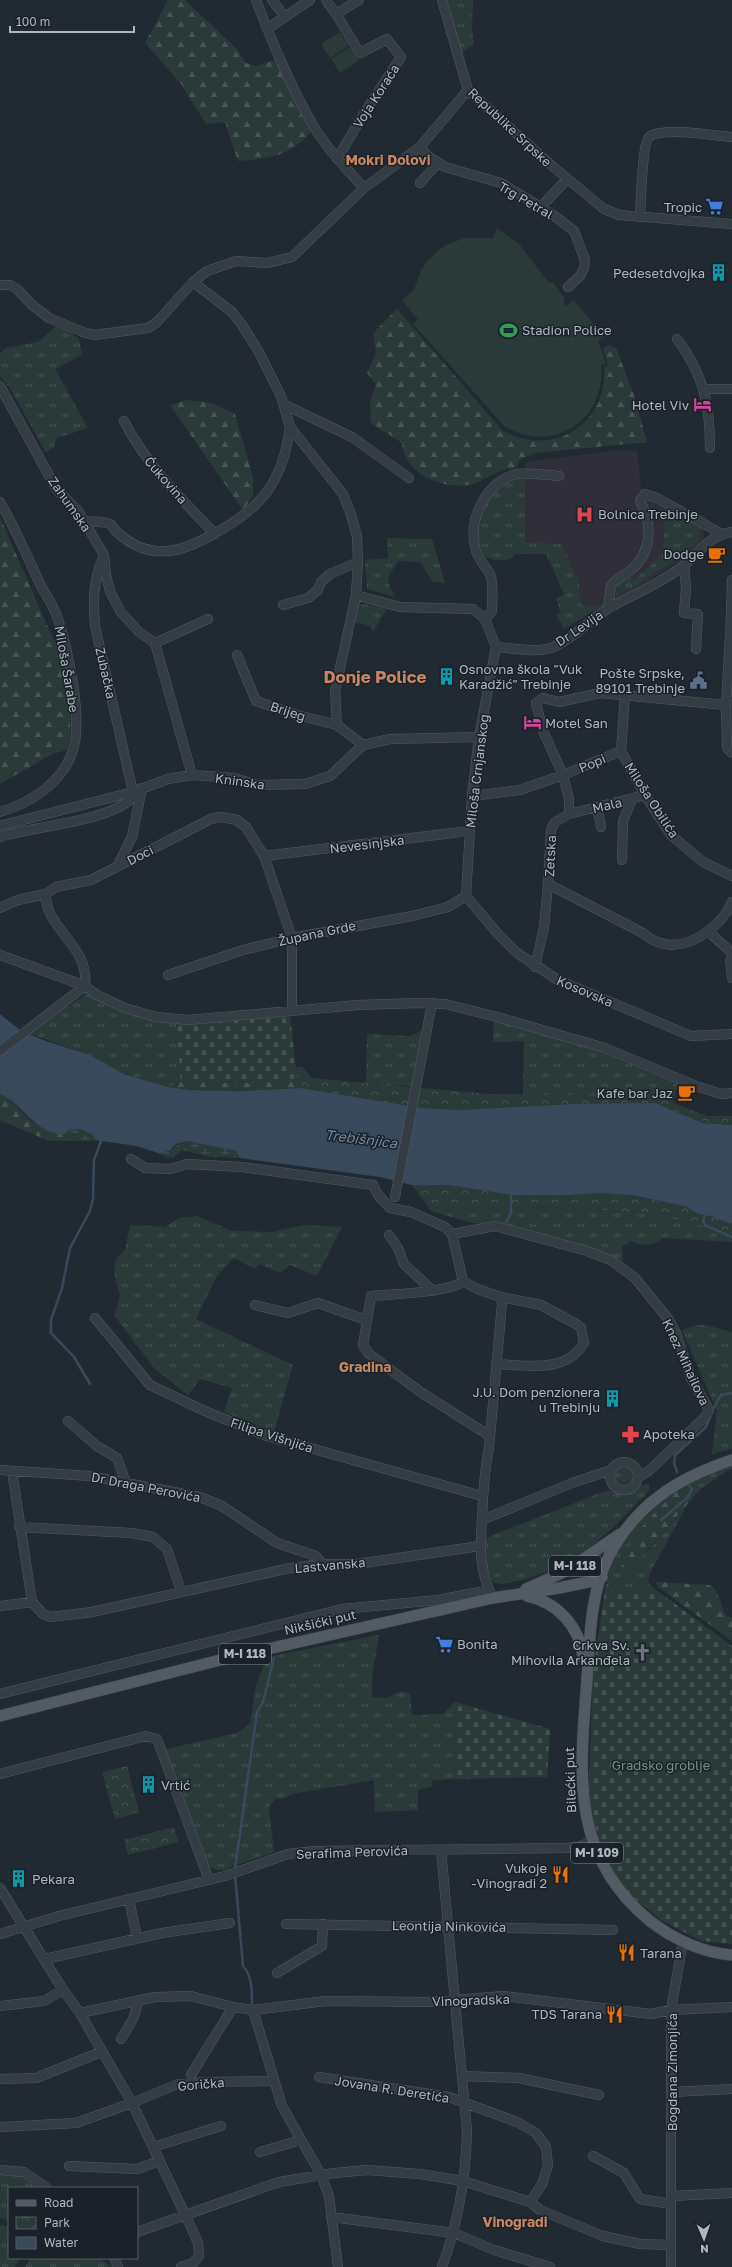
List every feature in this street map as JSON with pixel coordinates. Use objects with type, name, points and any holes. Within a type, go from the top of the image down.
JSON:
[{"type":"main road","name":"M-I 118","points":[[515,1594],[566,1572],[628,1527],[651,1503],[670,1487],[702,1471],[732,1460]]},
{"type":"main road","name":"M-I 118","points":[[602,1577],[609,1557],[628,1527]]},
{"type":"main road","name":"Nikšićki put","points":[[0,1716],[232,1657],[491,1594],[515,1594],[559,1588],[593,1581],[602,1577]]},
{"type":"main road","name":"Bilećki put","points":[[602,1577],[591,1620],[582,1786],[586,1819],[592,1841],[608,1874],[620,1892],[654,1923],[684,1941],[708,1950],[732,1955]]},
{"type":"main road","points":[[515,1594],[542,1600],[572,1624],[582,1645],[587,1677]]},
{"type":"street","points":[[256,0],[267,29],[313,125],[337,159],[364,188]]},
{"type":"street","points":[[272,0],[285,17]]},
{"type":"street","points":[[267,29],[310,0]]},
{"type":"street","points":[[326,0],[336,14],[359,0]]},
{"type":"street","name":"Republike Srpske","points":[[442,0],[468,90],[568,179],[613,213],[732,224]]},
{"type":"street","name":"Voja Koraća","points":[[336,14],[360,52],[387,39],[401,57],[363,114],[337,159]]},
{"type":"street","points":[[0,285],[10,285],[17,289],[32,305],[49,318],[73,329],[94,335],[148,328],[157,322],[193,282],[207,271],[226,264],[246,261],[268,263],[292,257],[364,188],[420,147],[468,90]]},
{"type":"street","points":[[640,216],[645,149],[650,136],[660,133],[679,132],[732,137]]},
{"type":"street","name":"Trg Petral","points":[[420,147],[438,163],[445,167],[501,183],[574,230],[585,260],[584,268],[568,287]]},
{"type":"street","points":[[420,184],[438,163]]},
{"type":"street","points":[[540,208],[568,179]]},
{"type":"street","points":[[83,521],[110,524],[130,542],[155,551],[175,551],[192,546],[242,518],[268,492],[279,474],[287,452],[290,427],[285,405],[259,352],[242,325],[232,312],[193,282]]},
{"type":"street","points":[[677,339],[693,363],[704,389],[710,418],[710,448]]},
{"type":"street","name":"Zahumska","points":[[0,386],[57,490],[78,511],[104,555],[106,575],[110,591],[120,611],[139,632],[156,643]]},
{"type":"street","points":[[704,389],[732,389]]},
{"type":"street","points":[[285,405],[352,437],[409,478]]},
{"type":"street","name":"Ćukovina","points":[[124,421],[137,446],[179,497],[215,534]]},
{"type":"street","points":[[290,427],[343,494],[357,536],[358,562],[356,595],[335,691],[337,725]]},
{"type":"street","points":[[485,619],[492,611],[491,582],[490,575],[482,564],[476,550],[473,532],[478,509],[486,496],[497,484],[517,474],[559,476]]},
{"type":"street","points":[[608,608],[611,585],[632,570],[643,556],[647,546],[650,530],[648,520],[640,501],[645,494],[658,498],[722,534]]},
{"type":"street","name":"Miloša Šarabe","points":[[0,502],[58,617],[74,693],[76,731],[73,749],[67,763],[58,776],[30,800],[0,812]]},
{"type":"street","name":"Dr Levija","points":[[496,647],[549,648],[560,643],[608,608],[657,584],[684,566],[710,540],[722,534],[732,532]]},
{"type":"street","name":"Zubačka","points":[[104,555],[97,573],[93,599],[95,626],[133,792]]},
{"type":"street","points":[[283,604],[308,598],[318,590],[321,582],[330,574],[358,562]]},
{"type":"street","points":[[684,566],[686,588],[684,613],[698,614],[696,649]]},
{"type":"street","points":[[732,580],[727,748],[732,753]]},
{"type":"street","points":[[356,595],[400,607],[473,608],[485,619],[496,647]]},
{"type":"street","points":[[192,775],[156,643],[208,619]]},
{"type":"street","points":[[730,636],[732,664]]},
{"type":"street","name":"Miloša Crnjanskog","points":[[466,896],[469,832],[479,737],[496,647]]},
{"type":"street","name":"Brijeg","points":[[237,655],[256,701],[297,715],[337,725],[363,745]]},
{"type":"street","points":[[569,814],[569,799],[563,775],[541,724],[536,703],[539,700],[543,698],[559,702],[600,693],[729,703]]},
{"type":"street","name":"Miloša Obilića","points":[[626,695],[621,751],[645,794],[671,835],[680,844],[703,862],[732,876]]},
{"type":"street","points":[[363,745],[390,739],[479,737]]},
{"type":"street","name":"Kninska","points":[[133,792],[168,779],[192,775],[234,778],[258,785],[305,784],[330,776],[363,745]]},
{"type":"street","name":"Popi","points":[[563,775],[621,751]]},
{"type":"street","points":[[472,796],[520,790],[563,775]]},
{"type":"street","points":[[117,867],[132,837],[142,788]]},
{"type":"street","points":[[0,826],[133,792]]},
{"type":"street","points":[[0,837],[30,829],[74,822],[104,812],[128,802],[133,792]]},
{"type":"street","name":"Mala","points":[[569,814],[632,799],[645,794]]},
{"type":"street","points":[[622,860],[623,821],[632,799]]},
{"type":"street","points":[[597,807],[601,827]]},
{"type":"street","name":"Zetska","points":[[535,967],[544,927],[551,830],[555,822],[569,814]]},
{"type":"street","name":"Doci","points":[[0,908],[18,900],[46,894],[56,887],[91,880],[212,819],[221,818],[237,820],[246,827],[264,856],[292,938],[292,1011]]},
{"type":"street","name":"Nevesinjska","points":[[264,856],[469,832]]},
{"type":"street","points":[[548,884],[643,933],[654,942],[665,945],[685,944],[709,932],[728,910],[732,902]]},
{"type":"street","points":[[46,894],[47,912],[66,935],[80,958],[84,972],[85,986]]},
{"type":"street","name":"Župana Grde","points":[[168,976],[237,952],[292,938],[412,916],[448,907],[466,896]]},
{"type":"street","name":"Kosovska","points":[[466,896],[498,934],[535,967],[564,983],[691,1036],[732,1034]]},
{"type":"street","points":[[709,932],[730,959],[732,978]]},
{"type":"street","points":[[0,955],[85,986],[110,1002],[156,1017],[188,1020],[358,1005],[445,1004],[491,1015],[605,1048],[698,1087],[720,1094],[732,1093]]},
{"type":"street","points":[[0,1051],[55,1007],[85,986]]},
{"type":"street","points":[[395,1197],[432,1003]]},
{"type":"street","points":[[131,1159],[145,1168],[170,1169],[187,1164],[242,1167],[373,1185],[378,1195],[390,1208],[411,1212],[433,1220],[445,1227],[452,1234],[463,1281],[477,1289],[501,1296],[541,1304],[581,1328],[584,1343],[571,1357],[557,1364],[544,1366],[496,1364]]},
{"type":"street","name":"Knez Mihailova","points":[[452,1234],[495,1226],[587,1251],[610,1260],[635,1278],[669,1320],[676,1333],[691,1378],[709,1410],[706,1416],[650,1470],[639,1477]]},
{"type":"street","points":[[389,1235],[398,1248],[404,1264],[433,1291]]},
{"type":"street","points":[[463,1281],[459,1285],[433,1291],[371,1296],[363,1346],[369,1354],[422,1392],[490,1436]]},
{"type":"street","points":[[491,1594],[482,1569],[480,1546],[482,1496],[490,1436],[501,1296]]},
{"type":"street","points":[[255,1305],[288,1313],[318,1303],[366,1320]]},
{"type":"street","name":"Filipa Višnjića","points":[[95,1318],[150,1385],[207,1412],[267,1436],[482,1496]]},
{"type":"street","points":[[68,1421],[96,1446],[117,1458],[126,1483]]},
{"type":"street","points":[[482,1520],[572,1483],[611,1470],[618,1463],[628,1462],[636,1468],[639,1477],[635,1486],[622,1490],[612,1483],[611,1470]]},
{"type":"street","name":"Dr Draga Perovića","points":[[0,1470],[90,1476],[200,1496],[222,1506],[277,1543],[316,1556],[322,1564]]},
{"type":"street","points":[[0,1606],[32,1602],[19,1527],[12,1471]]},
{"type":"street","points":[[19,1527],[132,1533],[153,1538],[167,1549],[181,1591]]},
{"type":"street","name":"Lastvanska","points":[[32,1602],[43,1614],[59,1617],[92,1612],[290,1568],[322,1564],[357,1564],[480,1546]]},
{"type":"street","name":"Nikšićki put","points":[[0,1694],[342,1609],[491,1594]]},
{"type":"street","points":[[0,1774],[146,1736],[157,1739],[209,1880]]},
{"type":"street","name":"Serafima Perovića","points":[[26,1927],[59,1916],[235,1873],[288,1854],[315,1851],[564,1848],[578,1847],[592,1841]]},
{"type":"street","name":"Jovana R. Deretića","points":[[441,1850],[450,1926],[467,2131],[466,2165],[454,2233],[442,2267]]},
{"type":"street","points":[[0,1888],[26,1927],[63,1990],[80,2013],[101,2052],[132,2103],[198,2243],[199,2256],[193,2263],[181,2267]]},
{"type":"street","points":[[129,1899],[138,1938]]},
{"type":"street","points":[[44,1959],[138,1938],[230,1922]]},
{"type":"street","name":"Leontija Ninkovića","points":[[286,1924],[613,1930]]},
{"type":"street","points":[[277,1973],[322,1946],[322,1924]]},
{"type":"street","points":[[0,1934],[26,1927]]},
{"type":"street","name":"Bogdana Zimonjića","points":[[671,2267],[671,2010],[684,1941]]},
{"type":"street","points":[[0,2006],[44,2001],[63,1990]]},
{"type":"street","name":"Vinogradska","points":[[80,2013],[155,1997],[191,1996],[233,2008],[253,2010],[326,2001],[428,2002],[456,1998],[504,1996],[651,2014],[671,2010],[732,2007]]},
{"type":"street","points":[[121,2039],[133,2019],[139,2000]]},
{"type":"street","points":[[191,2074],[233,2008]]},
{"type":"street","points":[[253,2010],[282,2106],[322,2175],[329,2196],[338,2267]]},
{"type":"street","points":[[0,2079],[36,2078],[101,2052]]},
{"type":"street","name":"Jovana R. Deretića","points":[[462,2076],[519,2078],[599,2095]]},
{"type":"street","name":"Jovana R. Deretića","points":[[319,2077],[449,2097],[517,2122],[536,2133],[546,2147],[548,2165],[542,2184],[530,2202]]},
{"type":"street","name":"Gorička","points":[[0,2127],[76,2122],[132,2103],[178,2084],[274,2081]]},
{"type":"street","points":[[671,2092],[732,2090]]},
{"type":"street","points":[[153,2147],[221,2126]]},
{"type":"street","points":[[260,2152],[301,2140]]},
{"type":"street","points":[[593,2156],[624,2173],[640,2199],[671,2200],[732,2193]]},
{"type":"street","points":[[69,2166],[137,2169],[159,2161]]},
{"type":"street","points":[[0,2170],[24,2172],[46,2187]]},
{"type":"street","points":[[138,2232],[279,2182],[367,2170],[420,2174],[463,2181],[530,2202],[540,2210],[603,2236],[640,2244],[671,2245]]},
{"type":"street","points":[[331,2217],[454,2233],[494,2250],[550,2267]]},
{"type":"shaded area","points":[[621,450],[637,451],[641,488],[705,516],[704,539],[680,561],[640,586],[604,605],[582,606],[578,580],[562,544],[525,543],[525,462]]},
{"type":"green space","points":[[168,0],[185,0],[237,49],[246,63],[256,66],[275,60],[311,132],[295,147],[278,155],[260,159],[238,161],[225,122],[206,124],[181,84],[145,43]]},
{"type":"green space","points":[[445,0],[473,0],[472,29],[474,44],[461,53]]},
{"type":"green space","points":[[340,32],[349,46],[330,58],[321,44]]},
{"type":"green space","points":[[350,47],[359,61],[340,73],[331,59]]},
{"type":"green space","name":"Stadion Police","points":[[497,228],[519,244],[549,283],[553,282],[565,299],[564,303],[567,306],[574,300],[604,337],[598,341],[606,363],[601,366],[600,386],[595,403],[585,417],[572,428],[557,434],[540,437],[522,434],[504,426],[413,324],[418,320],[402,300],[414,290],[421,270],[427,261],[444,246],[464,238],[493,238]]},
{"type":"green space","points":[[397,309],[502,430],[521,438],[540,441],[557,438],[573,431],[587,420],[597,405],[603,388],[604,367],[608,365],[603,348],[609,345],[616,348],[634,395],[647,442],[535,453],[519,460],[517,467],[498,472],[479,482],[468,485],[457,486],[446,484],[425,477],[416,471],[409,463],[404,454],[402,443],[371,423],[370,401],[376,384],[367,373],[376,353],[373,333]]},
{"type":"green space","points":[[59,324],[79,339],[82,355],[55,369],[88,428],[57,438],[54,447],[46,453],[10,388],[0,376],[0,354],[5,348],[38,342]]},
{"type":"green space","points":[[186,400],[212,403],[235,414],[253,477],[253,496],[243,510],[170,405]]},
{"type":"green space","points":[[525,476],[525,542],[562,544],[578,580],[582,606],[604,605],[564,629],[556,615],[561,612],[556,599],[564,594],[546,554],[515,554],[511,559],[499,560],[487,558],[480,553],[477,529],[479,517],[483,508],[500,487],[516,478]]},
{"type":"green space","points":[[665,506],[701,524],[700,542],[636,586],[616,595],[620,579],[629,575],[634,580],[663,554]]},
{"type":"green space","points":[[0,517],[50,632],[63,657],[71,698],[70,735],[67,750],[54,753],[0,784]]},
{"type":"green space","points":[[387,538],[432,539],[445,583],[433,582],[420,562],[399,561],[391,571],[388,578],[388,582],[395,597],[367,589],[365,560],[388,558]]},
{"type":"green space","points":[[365,604],[387,608],[373,632],[370,625],[350,622],[358,605]]},
{"type":"green space","points":[[86,994],[155,1020],[176,1024],[181,1082],[168,1087],[124,1074],[90,1055],[28,1033],[63,1006],[69,1006]]},
{"type":"green space","points":[[290,1015],[297,1078],[273,1083],[181,1082],[176,1024]]},
{"type":"green space","points":[[494,1019],[605,1048],[680,1078],[673,1102],[658,1097],[523,1095],[524,1041],[493,1042]]},
{"type":"green space","points":[[425,1029],[416,1086],[366,1084],[367,1034],[410,1036]]},
{"type":"green space","points":[[296,1067],[302,1067],[312,1078],[489,1094],[658,1097],[707,1116],[732,1116],[732,1125],[703,1123],[670,1109],[573,1104],[457,1110],[423,1108],[301,1088],[297,1078]]},
{"type":"green space","points":[[297,1078],[301,1088],[202,1090],[168,1087],[181,1082],[273,1083]]},
{"type":"green space","points":[[0,1094],[7,1097],[31,1121],[47,1130],[74,1139],[101,1141],[49,1141],[0,1120]]},
{"type":"green space","points":[[80,1129],[93,1135],[95,1140],[74,1139],[64,1135],[69,1130]]},
{"type":"green space","points":[[187,1141],[236,1151],[240,1158],[211,1157],[181,1150],[173,1158],[166,1157],[161,1154]]},
{"type":"green space","points":[[412,1185],[449,1185],[511,1195],[617,1193],[684,1206],[699,1214],[710,1216],[732,1224],[732,1237],[699,1225],[663,1217],[626,1212],[588,1209],[438,1207],[431,1211]]},
{"type":"green space","points":[[438,1207],[588,1209],[626,1212],[663,1217],[699,1225],[732,1237],[732,1242],[663,1238],[655,1243],[644,1245],[631,1241],[622,1247],[623,1261],[599,1251],[498,1224],[473,1223],[431,1211]]},
{"type":"green space","points":[[197,1216],[232,1231],[272,1232],[304,1225],[342,1227],[317,1276],[290,1265],[280,1273],[259,1264],[256,1269],[234,1258],[217,1276],[196,1319],[293,1365],[274,1432],[224,1412],[232,1388],[200,1379],[188,1395],[154,1368],[115,1316],[120,1295],[114,1274],[116,1259],[125,1250],[130,1225],[165,1227],[179,1218]]},
{"type":"green space","points":[[696,1325],[706,1325],[732,1332],[732,1449],[712,1454],[717,1411],[682,1330]]},
{"type":"green space","points":[[732,1464],[732,1470],[730,1469],[702,1488],[695,1495],[689,1490],[635,1535],[630,1549],[647,1552],[687,1505],[649,1575],[648,1581],[651,1586],[647,1593],[605,1590],[610,1565],[627,1534],[666,1493]]},
{"type":"green space","points":[[624,1466],[630,1469],[633,1475],[630,1481],[624,1484],[618,1481],[615,1475],[618,1469]]},
{"type":"green space","points":[[649,1484],[649,1491],[605,1535],[574,1558],[538,1575],[511,1583],[497,1583],[491,1580],[488,1576],[484,1561],[483,1539],[608,1490],[621,1495],[638,1487]]},
{"type":"green space","points":[[689,1490],[695,1495],[670,1524],[626,1572],[620,1570],[635,1535],[660,1507],[676,1492]]},
{"type":"green space","points":[[656,1582],[710,1585],[716,1590],[726,1616],[732,1617],[732,1641],[658,1587]]},
{"type":"green space","name":"Gradsko groblje","points":[[651,1586],[732,1646],[732,1944],[701,1941],[663,1921],[629,1894],[609,1868],[590,1808],[589,1780],[593,1671],[605,1590],[647,1593]]},
{"type":"green space","points":[[379,1635],[372,1678],[372,1697],[386,1698],[401,1691],[410,1694],[412,1715],[443,1714],[455,1702],[456,1779],[432,1780],[433,1786],[418,1790],[418,1810],[375,1812],[374,1780],[291,1794],[286,1798],[275,1799],[269,1807],[274,1852],[219,1871],[209,1867],[166,1749],[237,1733],[250,1724],[256,1685],[267,1657]]},
{"type":"green space","points":[[455,1702],[550,1729],[547,1777],[456,1779]]},
{"type":"green space","points":[[127,1766],[139,1812],[115,1819],[102,1772]]},
{"type":"green space","points":[[174,1827],[178,1842],[128,1855],[124,1840]]},
{"type":"green space","points":[[0,2174],[23,2175],[40,2187],[8,2187],[8,2220],[0,2218]]},
{"type":"green space","points":[[8,2224],[8,2259],[19,2259],[15,2267],[0,2267],[0,2225],[7,2227]]},
{"type":"green space","points":[[30,2259],[100,2259],[112,2267],[25,2267]]},
{"type":"water","name":"Trebišnjica","points":[[0,1014],[21,1031],[46,1041],[90,1055],[124,1074],[168,1087],[192,1090],[239,1091],[301,1088],[423,1108],[457,1110],[573,1104],[655,1103],[703,1123],[732,1125],[732,1224],[710,1216],[699,1214],[684,1206],[630,1195],[602,1193],[567,1195],[511,1195],[449,1185],[412,1185],[380,1177],[240,1158],[236,1151],[187,1141],[176,1144],[170,1150],[161,1154],[137,1146],[95,1140],[93,1135],[80,1129],[69,1130],[64,1135],[53,1133],[36,1124],[9,1099],[0,1094]]},
{"type":"waterway","points":[[90,1384],[74,1357],[51,1333],[51,1320],[62,1288],[70,1248],[90,1211],[93,1199],[94,1160],[101,1141]]},
{"type":"waterway","points":[[506,1222],[511,1213],[511,1195]]},
{"type":"waterway","points":[[705,1215],[703,1221],[705,1225],[732,1237]]},
{"type":"waterway","points":[[712,1411],[721,1395],[732,1393]]},
{"type":"waterway","points":[[677,1472],[674,1463],[675,1455],[706,1427],[710,1417]]},
{"type":"waterway","points":[[661,1520],[688,1497],[692,1489],[687,1483]]},
{"type":"waterway","points":[[235,1869],[257,1712],[263,1702],[274,1658]]},
{"type":"waterway","points":[[235,1874],[243,1966],[250,1979],[252,1988],[252,2003]]},
{"type":"place","name":"Tropic","points":[[715,207]]},
{"type":"place","name":"Pedesetdvojka","points":[[718,273]]},
{"type":"place","name":"Stadion Police","points":[[509,330]]},
{"type":"place","name":"Hotel Viv","points":[[702,405]]},
{"type":"place","name":"Bolnica Trebinje","points":[[585,514]]},
{"type":"place","name":"Dodge","points":[[717,554]]},
{"type":"place","name":"Osnovna škola \"Vuk Karadžić\" Trebinje","points":[[446,676]]},
{"type":"place","name":"Pošte Srpske, 89101 Trebinje","points":[[698,680]]},
{"type":"place","name":"Motel San","points":[[532,723]]},
{"type":"place","name":"Kafe bar Jaz","points":[[686,1093]]},
{"type":"place","name":"J.U. Dom penzionera u Trebinju","points":[[613,1399]]},
{"type":"place","name":"Apoteka","points":[[630,1434]]},
{"type":"place","name":"Bonita","points":[[444,1644]]},
{"type":"place","name":"Crkva Sv. Mihovila Arkanđela","points":[[643,1652]]},
{"type":"place","name":"Vrtić","points":[[148,1785]]},
{"type":"place","name":"Vukoje -Vinogradi 2","points":[[560,1875]]},
{"type":"place","name":"Pekara","points":[[19,1879]]},
{"type":"place","name":"Tarana","points":[[627,1953]]},
{"type":"place","name":"TDS Tarana","points":[[615,2014]]},
{"type":"district","name":"Mokri Dolovi","points":[[388,160]]},
{"type":"district","name":"Donje Police","points":[[375,677]]},
{"type":"district","name":"Gradina","points":[[365,1367]]},
{"type":"district","name":"Vinogradi","points":[[515,2222]]}]
